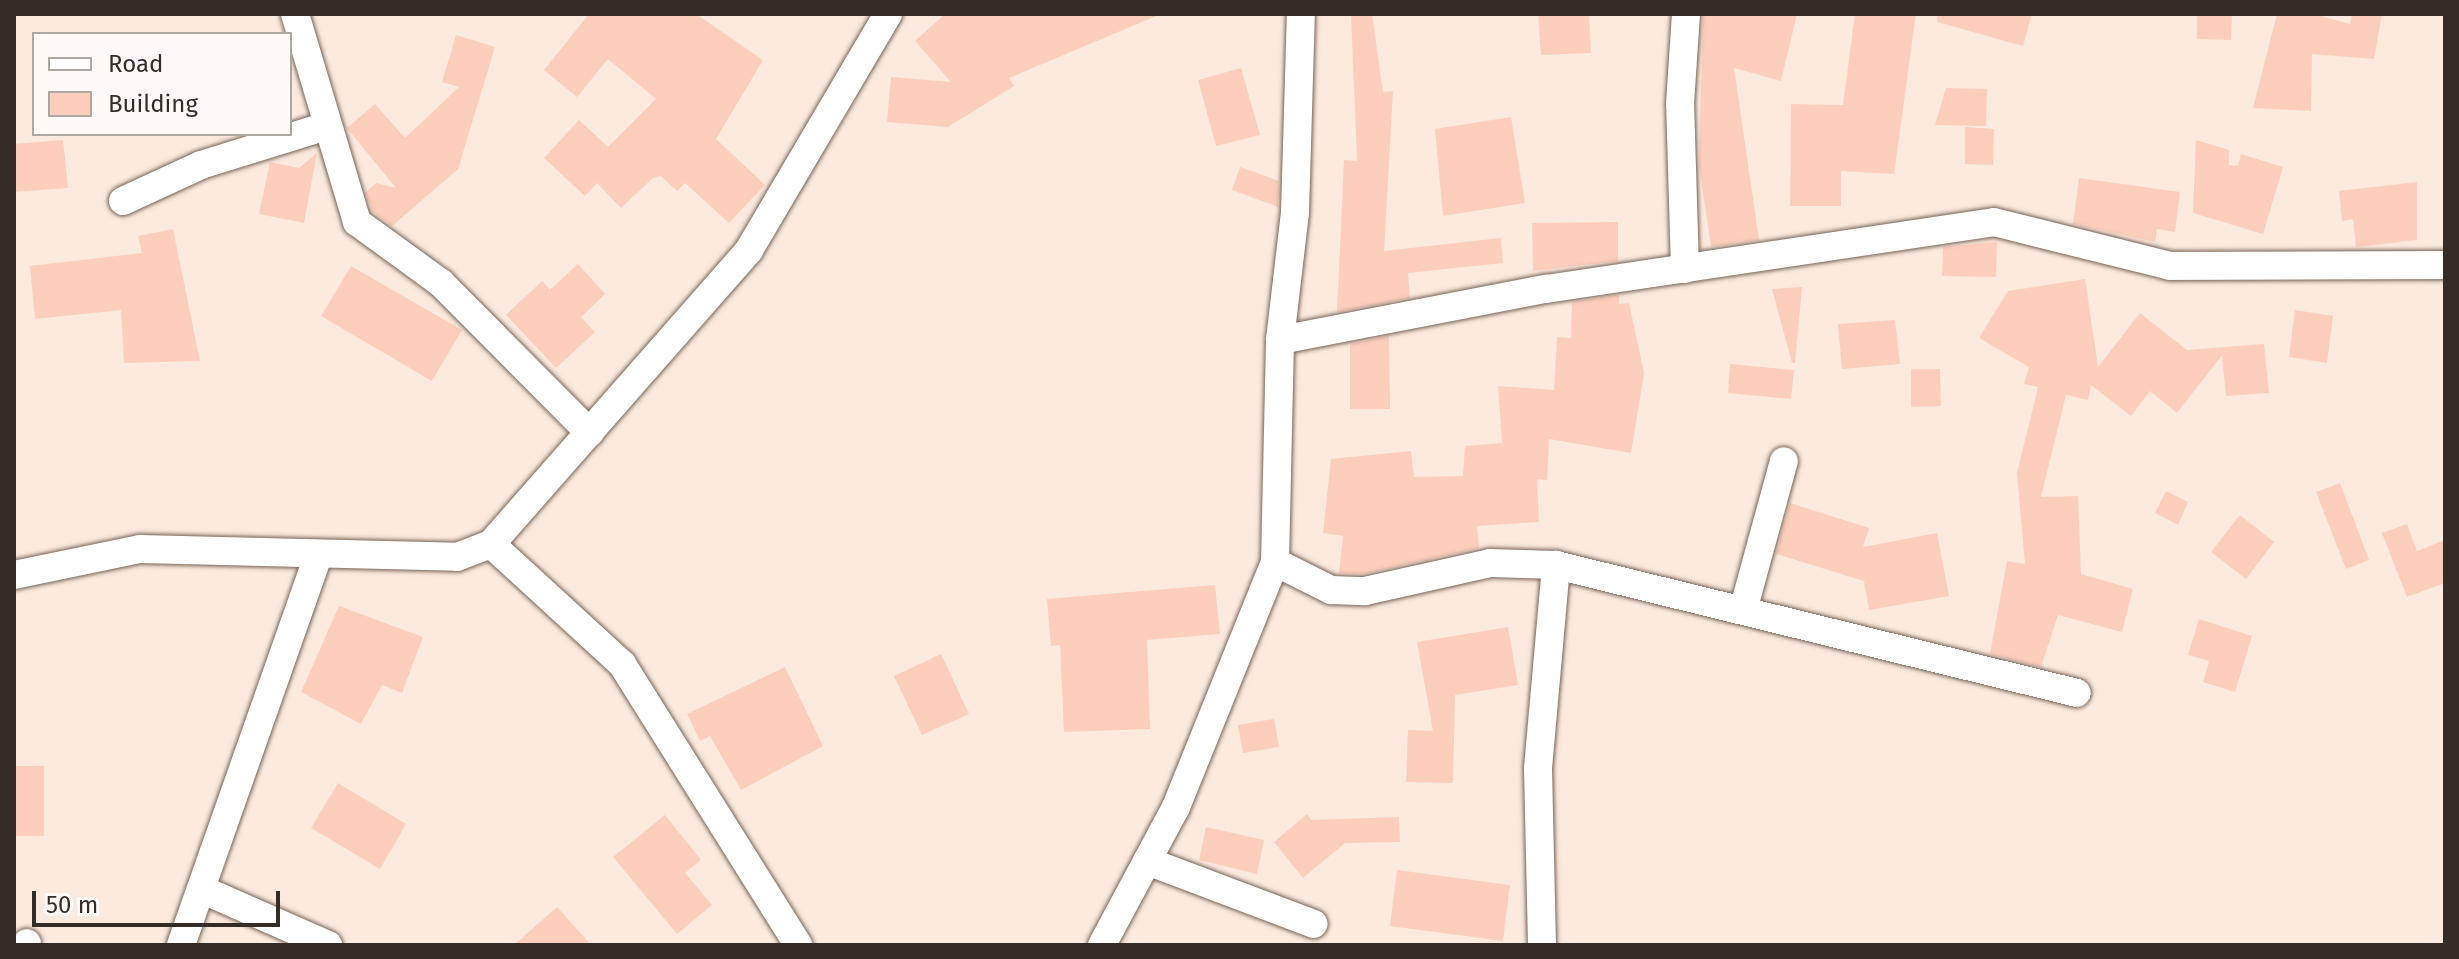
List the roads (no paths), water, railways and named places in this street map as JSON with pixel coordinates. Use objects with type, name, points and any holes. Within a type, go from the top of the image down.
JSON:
[{"type":"street","points":[[295,14],[357,222],[441,283],[590,433]]},
{"type":"street","points":[[14,575],[140,549],[227,547],[317,558],[457,557],[491,544],[749,250],[888,14]]},
{"type":"street","points":[[1102,945],[1176,807],[1275,562],[1280,340],[1295,212],[1301,14]]},
{"type":"street","points":[[1685,269],[1680,104],[1686,14]]},
{"type":"street","points":[[123,201],[201,165],[326,126]]},
{"type":"street","points":[[1280,340],[1685,269],[1994,222],[2170,266],[2445,265]]},
{"type":"street","points":[[1744,607],[1784,461]]},
{"type":"street","points":[[491,544],[622,664],[798,945]]},
{"type":"street","points":[[181,945],[317,558]]},
{"type":"street","points":[[1275,562],[1331,590],[1365,591],[1490,563],[1556,565],[1744,607],[2077,693]]},
{"type":"street","points":[[1542,945],[1538,768],[1556,565]]},
{"type":"street","points":[[1147,861],[1314,924]]},
{"type":"street","points":[[201,889],[328,945]]}]
